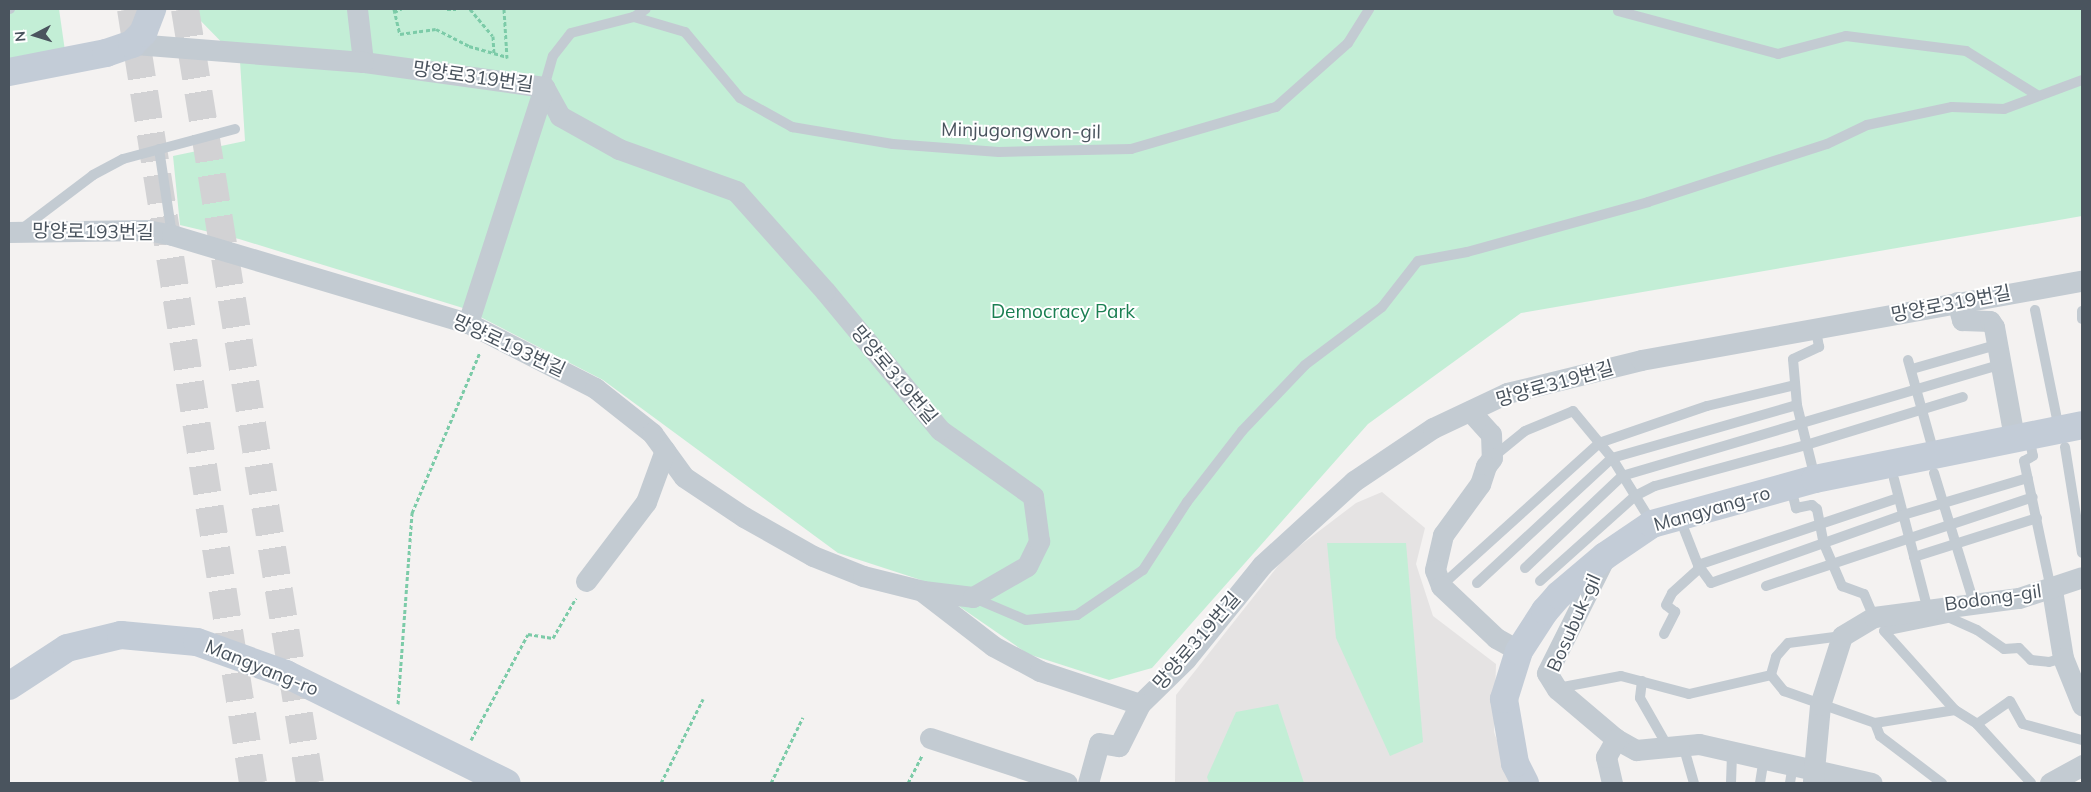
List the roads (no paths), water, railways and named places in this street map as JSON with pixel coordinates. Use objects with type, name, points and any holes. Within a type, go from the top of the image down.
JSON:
[{"type":"main road","points":[[9,72],[106,53],[132,44],[143,33],[152,9]]},
{"type":"main road","name":"Mangyang-ro","points":[[1525,783],[1515,763],[1504,699],[1519,651],[1545,611],[1605,556],[1652,524],[1679,515],[1803,483],[1934,463],[2022,436],[2069,434]]},
{"type":"main road","name":"Mangyang-ro","points":[[10,680],[67,648],[121,635],[197,642],[286,674],[507,783]]},
{"type":"street","points":[[357,9],[363,62]]},
{"type":"street","name":"망양로319번길","points":[[132,44],[363,62],[544,87],[560,116],[619,149],[736,191],[825,291],[940,430],[1033,496],[1039,541],[1027,566],[973,597]]},
{"type":"street","points":[[468,323],[544,87]]},
{"type":"street","name":"망양로193번길","points":[[13,232],[147,230],[172,235],[468,323],[595,388],[652,433],[684,477],[744,517],[813,556],[863,576],[922,591]]},
{"type":"street","name":"망양로319번길","points":[[922,591],[993,646],[1040,671],[1140,704],[1186,659],[1262,565],[1354,481],[1433,428],[1507,393],[1641,360],[2082,281]]},
{"type":"street","points":[[1957,302],[1962,320],[1990,321],[1997,355],[2022,436]]},
{"type":"street","points":[[1470,411],[1492,434],[1492,458],[1486,466],[1480,484],[1443,534],[1435,570],[1441,586],[1496,638],[1519,651]]},
{"type":"street","points":[[586,581],[646,502],[665,450]]},
{"type":"street","name":"Bosubuk-gil","points":[[1605,556],[1547,673],[1557,689],[1616,739],[1636,750],[1699,744],[1764,758],[1802,775],[1872,783]]},
{"type":"street","name":"Bodong-gil","points":[[1842,636],[1874,617],[1935,611],[1974,603],[2019,598],[2052,590],[2082,577]]},
{"type":"street","points":[[2052,590],[2063,658],[2082,705]]},
{"type":"street","points":[[922,591],[973,597]]},
{"type":"street","points":[[1802,775],[1820,705],[1842,636]]},
{"type":"street","points":[[1088,783],[1099,743],[1120,746],[1140,704]]},
{"type":"street","points":[[930,738],[1067,783]]},
{"type":"street","points":[[1612,783],[1606,757],[1616,739]]},
{"type":"street","points":[[2050,783],[2082,765]]},
{"type":"lane","points":[[544,87],[553,56],[571,33],[634,17],[646,9]]},
{"type":"lane","name":"Minjugongwon-gil","points":[[634,17],[685,32],[740,98],[792,126],[893,144],[999,152],[1131,149],[1276,107],[1348,43],[1369,9]]},
{"type":"lane","points":[[1618,11],[1778,54],[1846,36],[1966,51],[2037,95]]},
{"type":"lane","points":[[973,597],[1026,620],[1077,615],[1143,570],[1187,502],[1242,431],[1306,365],[1382,307],[1418,260],[1467,252],[1648,202],[1827,144],[1866,124],[1952,106],[2004,108],[2082,80]]},
{"type":"lane","points":[[13,232],[93,175],[123,159],[235,129]]},
{"type":"lane","points":[[160,149],[172,235]]},
{"type":"lane","points":[[2035,310],[2069,434],[2082,553]]},
{"type":"lane","points":[[1816,330],[1819,348],[1793,358],[1797,405],[1806,445],[1803,483],[1796,508],[1812,505],[1817,509],[1824,544],[1842,586],[1864,594],[1874,617]]},
{"type":"lane","points":[[1974,603],[1945,505],[1910,364],[1997,355]]},
{"type":"lane","points":[[1525,568],[1622,476],[1801,424],[1915,387],[1961,375],[1997,355]]},
{"type":"lane","points":[[1441,586],[1599,443],[1707,406],[1795,385]]},
{"type":"lane","points":[[1540,581],[1636,496],[1655,486],[1806,445],[1962,396]]},
{"type":"lane","points":[[1477,583],[1612,458],[1797,405]]},
{"type":"lane","points":[[1492,458],[1525,431],[1573,411],[1612,458],[1652,524]]},
{"type":"lane","points":[[2022,436],[2033,456],[2024,461],[2052,590]]},
{"type":"lane","points":[[1679,515],[1699,566],[1712,583],[1903,515],[1945,505],[2028,478]]},
{"type":"lane","points":[[1894,479],[1914,557],[1935,611],[1884,631],[1955,710],[1977,724],[2032,783]]},
{"type":"lane","points":[[1766,586],[1910,539],[1950,523],[2033,497]]},
{"type":"lane","points":[[1664,634],[1675,612],[1666,605],[1672,593],[1699,566],[1860,509],[1898,498]]},
{"type":"lane","points":[[1914,557],[1955,542],[2037,518]]},
{"type":"lane","name":"Bodong-gil","points":[[1935,611],[1977,630],[2004,649],[2019,648],[2031,660],[2049,662],[2063,658]]},
{"type":"lane","points":[[1842,636],[1788,644],[1776,657],[1771,675],[1784,691],[1875,723],[1955,710]]},
{"type":"lane","name":"Bosubuk-gil","points":[[1557,689],[1621,676],[1689,694],[1771,675]]},
{"type":"lane","points":[[1642,682],[1640,698],[1676,746],[1694,783]]},
{"type":"lane","points":[[1977,724],[2010,701],[2023,724],[2082,740]]},
{"type":"lane","points":[[1875,723],[1880,736],[1942,783]]},
{"type":"lane","points":[[1731,783],[1732,751]]},
{"type":"lane","points":[[1760,783],[1764,758]]},
{"type":"tunnel","points":[[131,9],[253,783]]},
{"type":"tunnel","points":[[185,9],[310,783]]},
{"type":"park label","name":"Democracy Park","points":[[1063,312]]}]
